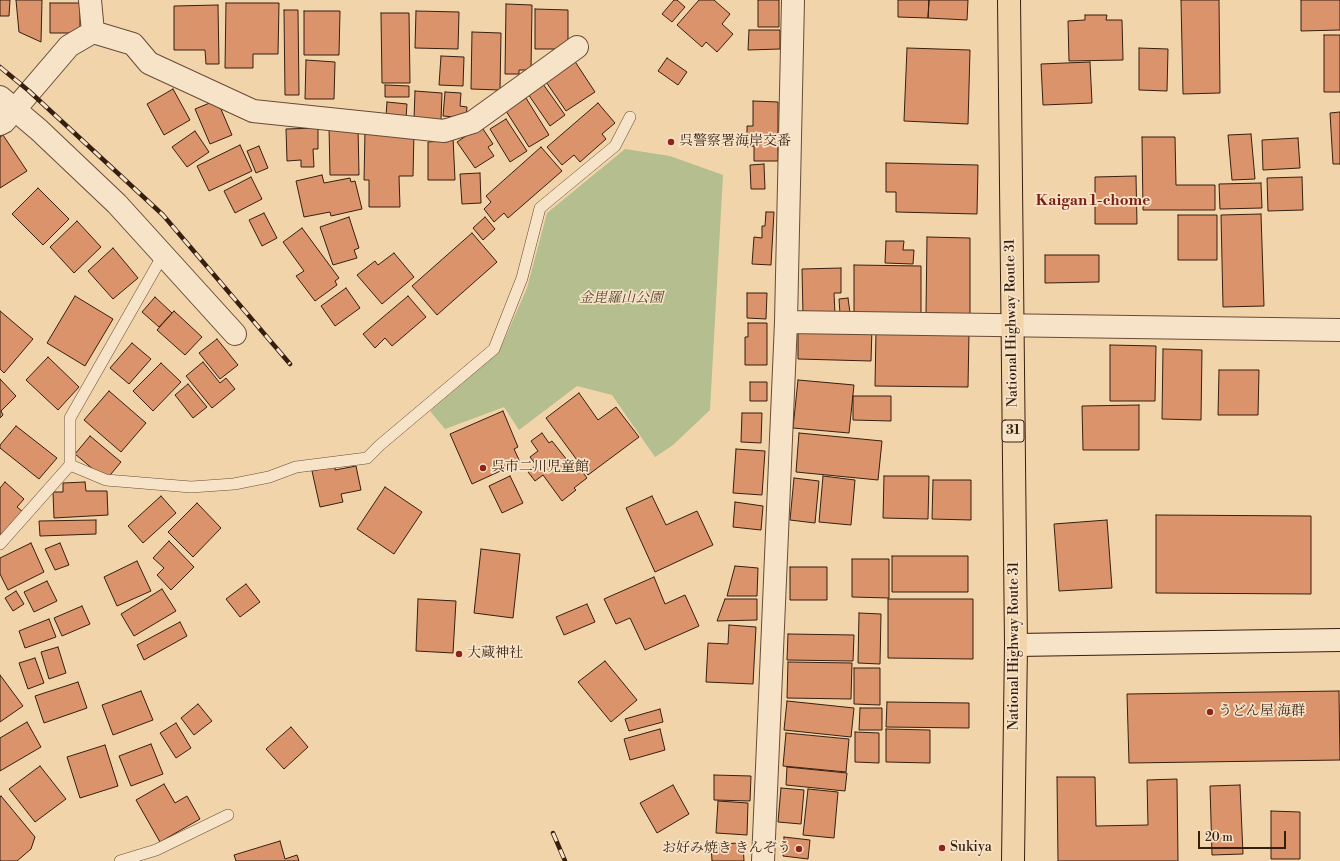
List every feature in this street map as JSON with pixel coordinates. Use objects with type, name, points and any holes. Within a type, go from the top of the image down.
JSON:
[{"type":"highway","name":"National Highway Route 31","points":[[1009,0],[1016,645],[1013,861]]},
{"type":"street","points":[[90,0],[93,32]]},
{"type":"street","points":[[763,861],[786,322],[793,0]]},
{"type":"street","points":[[235,334],[117,204],[5,110],[33,88],[69,46],[93,32],[133,44],[150,62],[253,111],[444,130],[474,122],[577,47]]},
{"type":"street","points":[[786,322],[1012,324],[1340,330]]},
{"type":"street","points":[[1016,645],[1340,640]]},
{"type":"lane","points":[[70,465],[106,480],[191,487],[234,484],[269,477],[296,467],[367,458],[380,445],[494,349],[522,278],[540,208],[615,146],[630,117]]},
{"type":"lane","points":[[0,544],[70,465],[70,418],[163,254]]},
{"type":"lane","points":[[120,861],[156,850],[228,815]]},
{"type":"green space","name":"金毘羅山公園","points":[[625,149],[670,156],[723,175],[710,410],[673,445],[655,457],[612,395],[577,386],[519,430],[504,407],[445,429],[430,411],[499,352],[527,288],[547,213]]},
{"type":"building","points":[[0,0],[10,0],[9,16],[0,16]]},
{"type":"building","points":[[16,0],[42,0],[41,42],[19,32]]},
{"type":"building","points":[[674,0],[677,0],[685,7],[672,22],[662,14]]},
{"type":"building","points":[[699,0],[714,0],[730,14],[722,24],[733,34],[717,52],[706,42],[702,47],[677,25]]},
{"type":"building","points":[[758,0],[779,0],[779,27],[758,27]]},
{"type":"building","points":[[898,0],[929,0],[928,18],[898,17]]},
{"type":"building","points":[[929,0],[968,0],[967,20],[928,18]]},
{"type":"building","points":[[1181,0],[1219,0],[1220,93],[1183,94]]},
{"type":"building","points":[[1301,0],[1340,0],[1340,30],[1301,31]]},
{"type":"building","points":[[50,3],[80,3],[80,33],[50,33]]},
{"type":"building","points":[[226,3],[279,3],[278,54],[253,54],[253,68],[225,68]]},
{"type":"building","points":[[506,4],[532,5],[531,70],[519,70],[519,74],[505,74]]},
{"type":"building","points":[[218,5],[219,64],[206,64],[205,50],[174,50],[174,6]]},
{"type":"building","points":[[535,9],[568,10],[568,49],[535,49]]},
{"type":"building","points":[[284,10],[298,10],[299,95],[285,95]]},
{"type":"building","points":[[304,11],[340,11],[339,55],[304,55]]},
{"type":"building","points":[[416,11],[459,12],[458,49],[415,48]]},
{"type":"building","points":[[381,13],[409,13],[410,83],[382,83]]},
{"type":"building","points":[[1085,15],[1107,15],[1106,20],[1122,20],[1123,60],[1069,61],[1068,21],[1085,20]]},
{"type":"building","points":[[749,30],[780,30],[780,49],[748,50]]},
{"type":"building","points":[[472,32],[501,33],[500,90],[471,89]]},
{"type":"building","points":[[1324,35],[1340,35],[1340,92],[1324,92]]},
{"type":"building","points":[[907,48],[970,50],[968,124],[904,121]]},
{"type":"building","points":[[1139,48],[1168,49],[1167,91],[1139,90]]},
{"type":"building","points":[[441,56],[464,57],[463,86],[439,85]]},
{"type":"building","points":[[667,58],[687,72],[678,85],[658,71]]},
{"type":"building","points":[[306,60],[335,62],[334,99],[305,99]]},
{"type":"building","points":[[574,60],[595,92],[566,111],[544,79]]},
{"type":"building","points":[[1090,62],[1092,103],[1043,105],[1041,64]]},
{"type":"building","points":[[543,84],[565,115],[550,126],[528,94]]},
{"type":"building","points":[[385,85],[409,86],[409,97],[385,97]]},
{"type":"building","points":[[173,89],[190,120],[164,135],[147,104]]},
{"type":"building","points":[[415,91],[442,93],[441,120],[414,119]]},
{"type":"building","points":[[445,92],[461,93],[460,106],[467,107],[466,118],[443,116]]},
{"type":"building","points":[[526,98],[549,135],[529,147],[506,111]]},
{"type":"building","points":[[217,100],[232,135],[210,144],[195,109]]},
{"type":"building","points":[[753,101],[778,102],[778,161],[754,161],[754,146],[747,147],[747,126],[753,126]]},
{"type":"building","points":[[387,102],[407,104],[406,118],[386,116]]},
{"type":"building","points":[[598,103],[615,123],[602,134],[606,139],[580,162],[574,155],[562,165],[547,147]]},
{"type":"building","points":[[1340,112],[1340,164],[1333,164],[1330,113]]},
{"type":"building","points":[[506,119],[527,151],[510,162],[490,129]]},
{"type":"building","points":[[358,126],[359,175],[330,175],[329,127]]},
{"type":"building","points":[[481,126],[493,144],[488,147],[494,156],[475,168],[457,142]]},
{"type":"building","points":[[318,128],[318,149],[313,149],[314,167],[301,167],[301,160],[287,161],[286,129]]},
{"type":"building","points":[[195,131],[209,152],[187,167],[172,147]]},
{"type":"building","points":[[365,131],[414,132],[413,176],[399,176],[400,207],[369,207],[369,180],[364,180]]},
{"type":"building","points":[[1251,134],[1255,179],[1232,180],[1228,135]]},
{"type":"building","points":[[3,135],[27,171],[0,188],[0,137]]},
{"type":"building","points":[[453,137],[455,180],[428,180],[428,142],[440,141]]},
{"type":"building","points":[[1142,137],[1175,137],[1176,185],[1215,185],[1215,210],[1143,210]]},
{"type":"building","points":[[1298,138],[1300,168],[1263,170],[1262,140]]},
{"type":"building","points":[[240,145],[252,171],[209,191],[197,166]]},
{"type":"building","points":[[259,146],[268,168],[256,173],[247,151]]},
{"type":"building","points":[[541,147],[562,171],[508,218],[504,213],[494,222],[484,209],[491,202],[486,196]]},
{"type":"building","points":[[886,163],[978,165],[977,214],[896,212],[896,192],[886,192]]},
{"type":"building","points":[[764,164],[765,189],[751,189],[750,165]]},
{"type":"building","points":[[480,173],[481,203],[462,204],[460,174]]},
{"type":"building","points":[[322,175],[324,183],[350,178],[351,182],[355,181],[362,209],[331,216],[330,212],[304,217],[296,181]]},
{"type":"building","points":[[1136,176],[1137,224],[1095,224],[1095,177]]},
{"type":"building","points":[[251,177],[262,199],[235,213],[224,191]]},
{"type":"building","points":[[1302,177],[1303,210],[1268,211],[1267,178]]},
{"type":"building","points":[[1261,183],[1262,208],[1220,209],[1219,184]]},
{"type":"building","points":[[38,188],[69,219],[43,245],[12,214]]},
{"type":"building","points":[[766,212],[774,212],[771,265],[752,264],[754,237],[762,238],[762,226],[765,226]]},
{"type":"building","points":[[264,213],[277,238],[262,246],[249,220]]},
{"type":"building","points":[[1261,214],[1264,306],[1223,307],[1221,215]]},
{"type":"building","points":[[1178,215],[1217,215],[1217,260],[1178,260]]},
{"type":"building","points":[[349,217],[359,248],[354,250],[357,258],[333,265],[320,227]]},
{"type":"building","points":[[485,217],[495,229],[483,240],[473,228]]},
{"type":"building","points":[[77,221],[101,247],[74,273],[50,247]]},
{"type":"building","points":[[302,228],[339,278],[335,281],[337,285],[315,301],[296,276],[304,271],[283,242]]},
{"type":"building","points":[[472,233],[497,262],[437,315],[412,286]]},
{"type":"building","points":[[927,237],[970,238],[970,314],[926,313]]},
{"type":"building","points":[[886,241],[904,241],[903,250],[914,250],[913,264],[885,263]]},
{"type":"building","points":[[113,248],[138,278],[113,299],[88,271]]},
{"type":"building","points":[[394,253],[414,277],[382,304],[357,275],[375,261],[378,265]]},
{"type":"building","points":[[1045,255],[1099,255],[1099,282],[1045,283]]},
{"type":"building","points":[[854,265],[921,266],[921,315],[854,314]]},
{"type":"building","points":[[841,268],[841,293],[834,293],[835,314],[803,315],[802,269]]},
{"type":"building","points":[[346,288],[360,308],[335,326],[321,306]]},
{"type":"building","points":[[747,293],[767,293],[766,319],[747,318]]},
{"type":"building","points":[[75,296],[113,319],[85,366],[47,343]]},
{"type":"building","points":[[408,296],[426,317],[392,346],[385,338],[375,348],[363,334]]},
{"type":"building","points":[[155,297],[172,313],[159,327],[142,312]]},
{"type":"building","points":[[848,298],[850,313],[840,314],[839,299]]},
{"type":"building","points":[[0,311],[33,339],[4,373],[0,369]]},
{"type":"building","points":[[174,311],[202,337],[185,355],[157,330]]},
{"type":"building","points":[[748,323],[767,323],[767,365],[745,365],[745,337],[748,337]]},
{"type":"building","points":[[798,327],[872,328],[871,361],[798,359]]},
{"type":"building","points":[[876,331],[969,332],[968,387],[875,386]]},
{"type":"building","points":[[217,339],[238,365],[220,379],[199,353]]},
{"type":"building","points":[[132,343],[151,359],[129,384],[110,368]]},
{"type":"building","points":[[1110,345],[1156,346],[1155,401],[1110,401]]},
{"type":"building","points":[[1163,349],[1202,350],[1201,420],[1162,419]]},
{"type":"building","points":[[48,357],[79,387],[58,410],[26,380]]},
{"type":"building","points":[[203,362],[220,383],[226,378],[235,389],[212,408],[186,376]]},
{"type":"building","points":[[161,363],[181,382],[153,411],[133,391]]},
{"type":"building","points":[[1219,370],[1259,370],[1258,415],[1218,415]]},
{"type":"building","points":[[0,379],[16,396],[1,411],[3,415],[0,418]]},
{"type":"building","points":[[798,380],[854,385],[849,433],[793,428]]},
{"type":"building","points":[[750,382],[767,382],[767,401],[750,401]]},
{"type":"building","points":[[188,384],[207,407],[193,418],[175,395]]},
{"type":"building","points":[[109,391],[146,423],[121,452],[84,420]]},
{"type":"building","points":[[579,393],[598,420],[616,407],[639,437],[588,475],[546,418]]},
{"type":"building","points":[[853,396],[891,396],[891,421],[853,420]]},
{"type":"building","points":[[1139,405],[1139,450],[1083,450],[1082,406]]},
{"type":"building","points":[[503,411],[518,447],[514,449],[520,462],[472,484],[450,434]]},
{"type":"building","points":[[742,413],[762,413],[761,443],[741,442]]},
{"type":"building","points":[[16,426],[57,458],[39,479],[0,448],[0,445]]},
{"type":"building","points":[[542,433],[549,443],[552,441],[571,465],[575,462],[587,478],[574,488],[576,490],[562,501],[543,475],[535,481],[528,472],[536,465],[530,457],[538,451],[531,441]]},
{"type":"building","points":[[799,433],[882,441],[878,480],[796,472]]},
{"type":"building","points":[[90,436],[121,462],[106,480],[75,454]]},
{"type":"building","points":[[736,449],[765,451],[762,495],[733,493]]},
{"type":"building","points":[[335,466],[335,470],[356,466],[361,490],[341,494],[343,502],[320,507],[312,471]]},
{"type":"building","points":[[510,476],[523,503],[502,513],[489,486]]},
{"type":"building","points":[[823,476],[855,480],[851,525],[819,522]]},
{"type":"building","points":[[884,476],[929,476],[928,519],[883,518]]},
{"type":"building","points":[[794,478],[819,481],[815,523],[790,520]]},
{"type":"building","points":[[933,480],[971,480],[971,520],[932,519]]},
{"type":"building","points":[[5,482],[24,499],[17,507],[23,512],[0,538],[0,488]]},
{"type":"building","points":[[85,482],[86,491],[107,491],[108,515],[54,518],[53,492],[63,492],[63,483]]},
{"type":"building","points":[[385,487],[422,512],[394,554],[357,529]]},
{"type":"building","points":[[161,496],[176,513],[143,543],[128,526]]},
{"type":"building","points":[[652,496],[666,525],[697,511],[713,545],[655,572],[626,508]]},
{"type":"building","points":[[735,502],[763,506],[761,530],[733,527]]},
{"type":"building","points":[[197,503],[221,528],[193,557],[168,532]]},
{"type":"building","points":[[1156,515],[1311,516],[1311,594],[1156,593]]},
{"type":"building","points":[[96,520],[96,534],[40,536],[39,521]]},
{"type":"building","points":[[1107,520],[1112,588],[1059,591],[1054,524]]},
{"type":"building","points":[[169,541],[194,567],[171,590],[157,575],[164,568],[153,558]]},
{"type":"building","points":[[31,543],[44,572],[8,590],[0,574],[0,558]]},
{"type":"building","points":[[60,543],[69,565],[55,570],[45,549]]},
{"type":"building","points":[[481,549],[520,554],[513,618],[474,613]]},
{"type":"building","points":[[892,556],[968,556],[968,592],[892,592]]},
{"type":"building","points":[[852,559],[889,559],[889,598],[852,597]]},
{"type":"building","points":[[137,561],[151,591],[117,606],[104,577]]},
{"type":"building","points":[[735,566],[758,568],[757,596],[727,596]]},
{"type":"building","points":[[790,567],[827,567],[827,600],[790,600]]},
{"type":"building","points":[[654,577],[665,604],[685,595],[699,626],[645,650],[630,618],[616,624],[604,599]]},
{"type":"building","points":[[47,581],[57,601],[34,612],[24,592]]},
{"type":"building","points":[[246,584],[260,602],[240,617],[226,599]]},
{"type":"building","points":[[162,589],[176,611],[134,636],[121,614]]},
{"type":"building","points":[[16,591],[24,604],[13,611],[5,598]]},
{"type":"building","points":[[418,599],[456,601],[453,653],[416,651]]},
{"type":"building","points":[[725,599],[757,599],[757,620],[717,621]]},
{"type":"building","points":[[888,599],[973,599],[973,659],[888,658]]},
{"type":"building","points":[[587,604],[595,622],[564,635],[556,617]]},
{"type":"building","points":[[82,606],[90,624],[62,636],[54,618]]},
{"type":"building","points":[[859,613],[881,614],[880,664],[858,663]]},
{"type":"building","points":[[49,619],[56,637],[25,648],[19,631]]},
{"type":"building","points":[[180,622],[187,636],[144,660],[137,645]]},
{"type":"building","points":[[729,625],[756,627],[753,684],[706,682],[708,643],[728,644]]},
{"type":"building","points":[[788,634],[854,635],[853,661],[787,660]]},
{"type":"building","points":[[58,647],[66,673],[49,679],[41,652]]},
{"type":"building","points":[[35,658],[44,683],[28,689],[19,663]]},
{"type":"building","points":[[605,661],[637,700],[611,722],[578,682]]},
{"type":"building","points":[[788,662],[852,663],[851,699],[787,698]]},
{"type":"building","points":[[854,668],[880,668],[880,705],[854,704]]},
{"type":"building","points":[[0,675],[23,706],[0,722]]},
{"type":"building","points":[[78,682],[87,708],[44,723],[35,696]]},
{"type":"building","points":[[141,691],[153,720],[113,735],[102,705]]},
{"type":"building","points":[[1339,691],[1340,760],[1129,763],[1127,694]]},
{"type":"building","points":[[787,701],[854,708],[851,737],[784,730]]},
{"type":"building","points":[[887,702],[969,703],[969,728],[886,727]]},
{"type":"building","points":[[198,704],[212,721],[194,735],[181,718]]},
{"type":"building","points":[[860,708],[882,708],[882,730],[859,730]]},
{"type":"building","points":[[660,709],[663,722],[629,731],[625,719]]},
{"type":"building","points":[[27,722],[41,747],[0,771],[0,738]]},
{"type":"building","points":[[176,723],[191,748],[176,758],[160,733]]},
{"type":"building","points":[[291,727],[308,747],[284,769],[266,749]]},
{"type":"building","points":[[660,729],[665,750],[630,760],[624,739]]},
{"type":"building","points":[[886,729],[930,730],[930,763],[886,762]]},
{"type":"building","points":[[855,732],[879,733],[879,763],[855,762]]},
{"type":"building","points":[[786,733],[849,739],[846,772],[783,766]]},
{"type":"building","points":[[151,744],[163,774],[131,786],[119,756]]},
{"type":"building","points":[[105,745],[118,786],[80,798],[67,757]]},
{"type":"building","points":[[40,766],[66,799],[35,822],[9,789]]},
{"type":"building","points":[[787,767],[847,773],[845,791],[786,785]]},
{"type":"building","points":[[714,775],[751,776],[750,801],[714,800]]},
{"type":"building","points":[[1057,777],[1095,777],[1096,826],[1148,825],[1147,780],[1177,779],[1178,861],[1058,861]]},
{"type":"building","points":[[164,784],[175,803],[187,796],[200,819],[160,842],[136,800]]},
{"type":"building","points":[[673,785],[689,814],[657,833],[640,803]]},
{"type":"building","points":[[1240,785],[1243,854],[1212,855],[1210,786]]},
{"type":"building","points":[[781,788],[804,790],[801,824],[778,822]]},
{"type":"building","points":[[808,789],[838,792],[834,838],[803,835]]},
{"type":"building","points":[[1,796],[35,837],[31,849],[17,861],[0,861]]},
{"type":"building","points":[[718,801],[748,803],[747,835],[716,833]]},
{"type":"building","points":[[1271,811],[1300,812],[1300,859],[1271,859]]},
{"type":"building","points":[[784,837],[810,840],[808,859],[783,856]]},
{"type":"building","points":[[280,841],[285,859],[297,855],[299,861],[236,861],[234,855]]},
{"type":"building","points":[[743,843],[744,861],[712,861],[711,844]]},
{"type":"railway","points":[[0,67],[29,91],[163,215],[290,364]]},
{"type":"railway","points":[[553,833],[565,861]]},
{"type":"place","name":"呉警察署海岸交番","points":[[671,142]]},
{"type":"place","name":"呉市二川児童館","points":[[483,468]]},
{"type":"place","name":"大蔵神社","points":[[459,654]]},
{"type":"place","name":"うどん屋 海群","points":[[1210,712]]},
{"type":"place","name":"Sukiya","points":[[942,848]]},
{"type":"place","name":"お好み焼き きんぞう","points":[[799,849]]},
{"type":"district","name":"Kaigan 1-chome","points":[[1093,201]]}]
